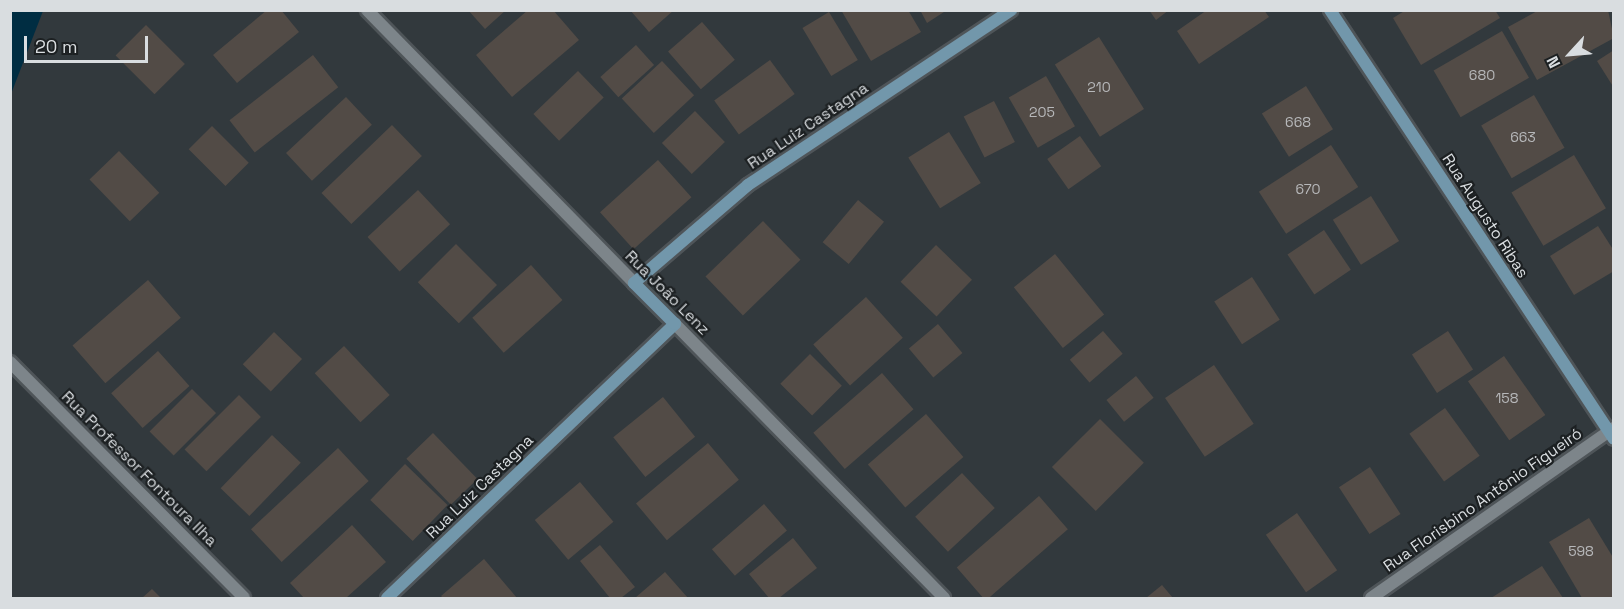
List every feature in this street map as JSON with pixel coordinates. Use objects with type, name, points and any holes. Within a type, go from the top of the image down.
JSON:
[{"type":"street","name":"Rua João Lenz","points":[[367,10],[944,598]]},
{"type":"street","name":"Rua Luiz Castagna","points":[[634,284],[748,185],[1011,10]]},
{"type":"street","name":"Rua Augusto Ribas","points":[[1330,10],[1612,433]]},
{"type":"street","name":"Rua Luiz Castagna","points":[[387,598],[675,324]]},
{"type":"street","name":"Rua Professor Fontoura Ilha","points":[[10,362],[244,598]]},
{"type":"street","name":"Rua Florisbino Antônio Figueiró","points":[[1371,598],[1612,433]]},
{"type":"water","points":[[10,11],[43,11],[11,94]]},
{"type":"building","points":[[267,10],[281,10],[299,32],[237,83],[213,55]]},
{"type":"building","points":[[468,10],[506,10],[485,29]]},
{"type":"building","points":[[528,10],[553,10],[579,40],[512,97],[476,55]]},
{"type":"building","points":[[630,10],[674,10],[649,32]]},
{"type":"building","points":[[841,10],[908,10],[921,32],[871,61]]},
{"type":"building","points":[[920,10],[947,10],[927,23]]},
{"type":"building","points":[[1149,10],[1169,10],[1156,20]]},
{"type":"building","points":[[1207,10],[1264,10],[1269,17],[1199,64],[1177,31]]},
{"type":"building","points":[[1406,10],[1495,10],[1500,18],[1421,65],[1393,18]]},
{"type":"building","points":[[1539,10],[1608,10],[1614,38],[1537,80],[1508,27]]},
{"type":"building","points":[[829,12],[858,60],[831,76],[802,28]]},
{"type":"building","points":[[702,22],[735,60],[701,89],[668,52]]},
{"type":"building","points":[[146,25],[185,64],[154,94],[116,55]]},
{"type":"building","points":[[1502,31],[1529,78],[1461,117],[1434,70]]},
{"type":"building","points":[[1099,37],[1144,109],[1100,137],[1055,65]]},
{"type":"building","points":[[636,45],[654,65],[618,97],[600,77]]},
{"type":"building","points":[[1614,50],[1614,88],[1597,61]]},
{"type":"building","points":[[313,55],[338,87],[255,153],[229,120]]},
{"type":"building","points":[[770,60],[795,94],[739,135],[714,101]]},
{"type":"building","points":[[662,61],[694,95],[654,133],[622,99]]},
{"type":"building","points":[[578,71],[604,98],[559,141],[533,114]]},
{"type":"building","points":[[1046,76],[1075,126],[1038,148],[1009,98]]},
{"type":"building","points":[[1306,86],[1333,129],[1289,157],[1262,114]]},
{"type":"building","points":[[1534,95],[1564,148],[1512,178],[1481,126]]},
{"type":"building","points":[[346,97],[372,125],[312,181],[286,153]]},
{"type":"building","points":[[994,101],[1015,142],[985,157],[964,116]]},
{"type":"building","points":[[695,111],[725,142],[692,174],[662,143]]},
{"type":"building","points":[[392,125],[422,156],[351,224],[322,193]]},
{"type":"building","points":[[212,126],[249,163],[225,186],[189,149]]},
{"type":"building","points":[[949,132],[981,183],[940,208],[908,157]]},
{"type":"building","points":[[1080,136],[1101,166],[1068,189],[1047,159]]},
{"type":"building","points":[[1331,145],[1358,187],[1286,234],[1259,192]]},
{"type":"building","points":[[119,151],[159,193],[130,221],[90,179]]},
{"type":"building","points":[[1574,155],[1606,208],[1543,246],[1511,193]]},
{"type":"building","points":[[658,160],[691,197],[633,249],[600,212]]},
{"type":"building","points":[[418,190],[450,224],[400,271],[368,237]]},
{"type":"building","points":[[1371,196],[1399,241],[1361,265],[1333,220]]},
{"type":"building","points":[[858,200],[884,222],[849,264],[823,242]]},
{"type":"building","points":[[763,221],[801,260],[743,315],[705,277]]},
{"type":"building","points":[[1598,226],[1614,251],[1614,271],[1574,295],[1550,256]]},
{"type":"building","points":[[1324,230],[1351,270],[1314,294],[1288,255]]},
{"type":"building","points":[[456,244],[497,285],[459,323],[418,282]]},
{"type":"building","points":[[936,245],[972,280],[937,316],[901,282]]},
{"type":"building","points":[[1055,254],[1104,315],[1063,348],[1014,287]]},
{"type":"building","points":[[531,265],[562,300],[504,353],[472,318]]},
{"type":"building","points":[[1252,277],[1280,320],[1242,344],[1214,302]]},
{"type":"building","points":[[148,280],[181,318],[105,383],[73,346]]},
{"type":"building","points":[[866,297],[903,338],[850,385],[813,345]]},
{"type":"building","points":[[938,324],[962,353],[933,378],[909,348]]},
{"type":"building","points":[[1103,331],[1123,354],[1089,383],[1070,360]]},
{"type":"building","points":[[1448,331],[1473,370],[1437,393],[1412,354]]},
{"type":"building","points":[[274,332],[302,359],[271,391],[243,364]]},
{"type":"building","points":[[344,346],[390,395],[360,422],[315,373]]},
{"type":"building","points":[[158,351],[189,386],[143,428],[111,393]]},
{"type":"building","points":[[810,354],[842,386],[812,416],[780,384]]},
{"type":"building","points":[[1504,356],[1545,415],[1509,440],[1468,381]]},
{"type":"building","points":[[1214,365],[1254,424],[1205,457],[1165,398]]},
{"type":"building","points":[[882,373],[913,409],[845,469],[813,433]]},
{"type":"building","points":[[1136,376],[1154,398],[1124,422],[1106,400]]},
{"type":"building","points":[[192,389],[216,413],[174,455],[150,431]]},
{"type":"building","points":[[239,395],[261,417],[206,471],[185,449]]},
{"type":"building","points":[[663,397],[695,437],[645,477],[613,437]]},
{"type":"building","points":[[1445,408],[1480,456],[1444,482],[1409,434]]},
{"type":"building","points":[[926,414],[963,457],[905,508],[868,465]]},
{"type":"building","points":[[1100,419],[1144,463],[1096,511],[1052,467]]},
{"type":"building","points":[[433,433],[477,479],[451,505],[406,459]]},
{"type":"building","points":[[272,435],[301,463],[249,516],[221,488]]},
{"type":"building","points":[[708,443],[739,480],[667,540],[636,503]]},
{"type":"building","points":[[338,448],[369,481],[282,562],[251,529]]},
{"type":"building","points":[[405,464],[447,505],[413,541],[370,500]]},
{"type":"building","points":[[1370,467],[1400,514],[1369,534],[1339,487]]},
{"type":"building","points":[[962,473],[995,508],[948,552],[915,517]]},
{"type":"building","points":[[580,482],[613,522],[568,560],[535,520]]},
{"type":"building","points":[[1039,496],[1068,529],[989,598],[983,598],[957,568]]},
{"type":"building","points":[[764,504],[787,530],[735,576],[712,549]]},
{"type":"building","points":[[1297,513],[1337,570],[1306,592],[1266,535]]},
{"type":"building","points":[[1589,518],[1614,559],[1614,598],[1582,598],[1549,542]]},
{"type":"building","points":[[352,525],[386,562],[346,598],[304,598],[290,583]]},
{"type":"building","points":[[793,538],[817,568],[779,598],[769,598],[749,574]]},
{"type":"building","points":[[600,545],[635,587],[621,598],[610,598],[580,561]]},
{"type":"building","points":[[484,559],[517,598],[443,598],[441,596]]},
{"type":"building","points":[[1542,566],[1563,598],[1491,598]]},
{"type":"building","points":[[665,572],[688,598],[635,598]]},
{"type":"building","points":[[1162,585],[1173,598],[1146,598]]},
{"type":"building","points":[[152,589],[161,598],[142,598]]}]
